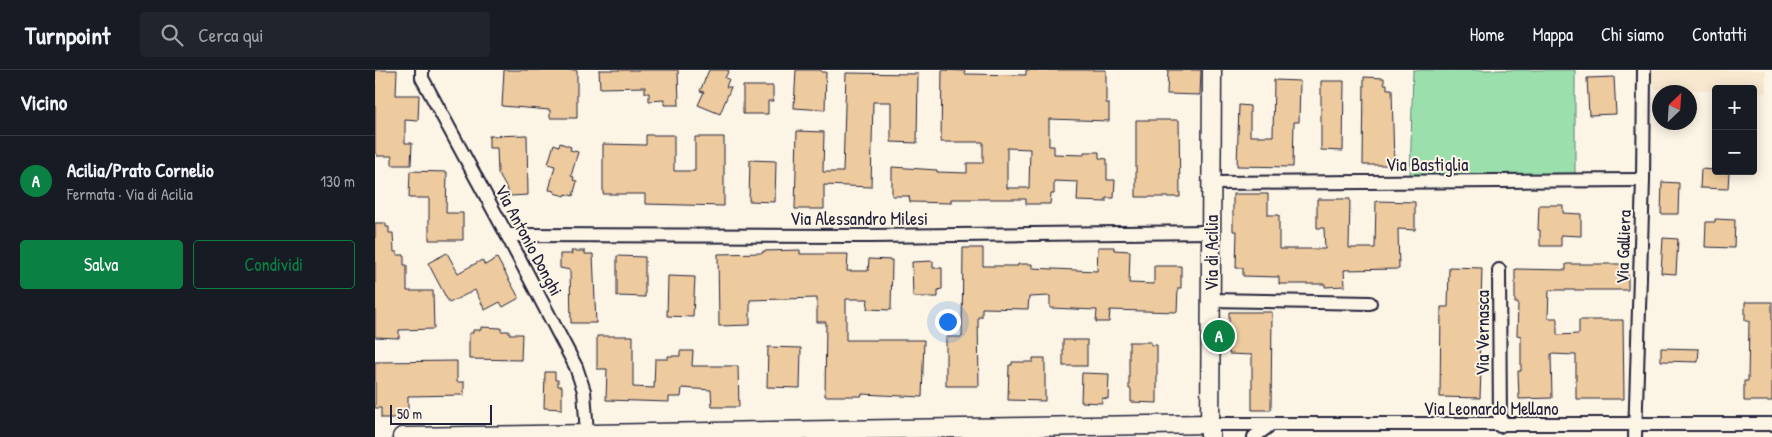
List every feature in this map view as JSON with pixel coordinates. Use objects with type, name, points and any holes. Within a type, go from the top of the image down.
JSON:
[{"type":"street","name":"Via Antonio Donghi","points":[[423,70],[422,78],[579,373],[583,391],[587,434]]},
{"type":"street","name":"Via di Acilia","points":[[1210,431],[1212,70]]},
{"type":"street","name":"Via Galliera","points":[[1635,431],[1643,180],[1644,70]]},
{"type":"street","name":"Via Bastiglia","points":[[1211,183],[1643,180]]},
{"type":"street","name":"Via Alessandro Milesi","points":[[507,235],[869,236],[1211,232]]},
{"type":"street","name":"Via Vernasca","points":[[1499,270],[1500,426]]},
{"type":"street","points":[[1211,300],[1370,303]]},
{"type":"street","name":"Via Leonardo Mellano","points":[[1210,431],[1270,425],[1346,431],[1421,431],[1500,426],[1635,431],[1772,424]]},
{"type":"street","points":[[1254,437],[1270,425]]},
{"type":"street","points":[[402,437],[587,434],[1210,431]]},
{"type":"shaded area","points":[[1647,70],[1766,70],[1766,93],[1757,92],[1757,85],[1712,85],[1712,91],[1697,90],[1697,85],[1653,85]]},
{"type":"green space","points":[[1413,70],[1575,70],[1575,180],[1410,182]]},
{"type":"building","points":[[375,70],[397,70],[396,95],[419,95],[418,121],[405,120],[405,143],[412,143],[411,165],[392,165],[392,156],[377,156],[375,153]]},
{"type":"building","points":[[504,70],[577,70],[577,118],[550,118],[550,110],[502,106]]},
{"type":"building","points":[[599,70],[678,70],[679,105],[664,105],[664,100],[649,101],[649,93],[645,93],[645,87],[600,88]]},
{"type":"building","points":[[709,70],[729,70],[725,78],[729,79],[726,87],[731,87],[720,114],[698,105],[704,92],[700,91]]},
{"type":"building","points":[[796,70],[821,70],[821,72],[826,72],[825,110],[794,108]]},
{"type":"building","points":[[942,70],[965,71],[965,74],[1026,75],[1026,70],[1106,70],[1106,103],[1109,103],[1109,121],[1049,119],[1049,146],[1054,146],[1054,154],[1084,155],[1084,152],[1099,152],[1099,158],[1107,159],[1107,180],[1115,180],[1114,198],[1106,198],[1106,202],[1077,201],[1078,182],[1054,181],[1054,194],[1051,194],[1050,204],[1026,204],[1026,199],[951,199],[951,203],[910,202],[909,196],[892,196],[892,167],[967,173],[967,163],[983,163],[983,142],[941,142]],"holes":[[[1007,148],[1030,149],[1029,188],[1007,188]]]},
{"type":"building","points":[[1168,70],[1201,70],[1200,95],[1167,94]]},
{"type":"building","points":[[846,73],[918,74],[917,143],[891,142],[891,102],[873,102],[871,187],[824,185],[824,209],[795,209],[797,131],[824,132],[823,172],[843,172]]},
{"type":"building","points":[[1364,77],[1384,78],[1384,84],[1387,84],[1387,89],[1392,89],[1394,165],[1363,165]]},
{"type":"building","points":[[1614,77],[1616,114],[1589,115],[1587,78]]},
{"type":"building","points":[[1274,80],[1300,81],[1299,122],[1294,122],[1293,167],[1237,166],[1239,105],[1250,106],[1250,136],[1273,136]]},
{"type":"building","points":[[1321,81],[1344,81],[1343,151],[1321,150]]},
{"type":"building","points":[[743,86],[773,86],[773,101],[768,101],[768,114],[743,114]]},
{"type":"building","points":[[1136,120],[1179,120],[1180,197],[1136,197]]},
{"type":"building","points":[[527,135],[528,195],[511,196],[498,173],[497,148],[489,148],[489,136]]},
{"type":"building","points":[[646,135],[674,135],[674,171],[695,171],[695,137],[724,137],[724,206],[645,204],[645,194],[603,194],[603,144],[646,145]]},
{"type":"building","points":[[560,143],[571,147],[570,150],[578,152],[571,176],[574,177],[573,180],[577,181],[573,196],[566,194],[565,196],[549,190],[555,166],[548,164],[554,144],[559,146]]},
{"type":"building","points":[[750,160],[776,161],[775,202],[749,201]]},
{"type":"building","points":[[1701,169],[1712,170],[1712,175],[1729,175],[1728,189],[1700,188]]},
{"type":"building","points":[[410,171],[447,172],[446,213],[463,213],[463,240],[429,240],[429,198],[409,198]]},
{"type":"building","points":[[1662,182],[1679,183],[1678,214],[1661,214]]},
{"type":"building","points":[[1233,194],[1268,194],[1268,215],[1279,215],[1279,249],[1325,249],[1324,228],[1317,228],[1317,199],[1350,199],[1349,248],[1375,248],[1376,201],[1415,202],[1415,230],[1398,229],[1399,269],[1344,270],[1345,286],[1325,287],[1325,284],[1279,284],[1279,277],[1243,276],[1243,268],[1236,268],[1237,231],[1233,231]]},
{"type":"building","points":[[1539,205],[1563,205],[1563,213],[1581,214],[1581,236],[1561,235],[1561,246],[1540,246],[1540,230],[1538,230]]},
{"type":"building","points":[[1715,219],[1735,220],[1734,248],[1705,247],[1706,222],[1715,222]]},
{"type":"building","points":[[375,223],[386,223],[386,227],[389,227],[389,233],[393,233],[394,252],[397,252],[397,255],[404,255],[404,265],[407,265],[407,291],[433,291],[434,329],[399,330],[399,338],[375,337]]},
{"type":"building","points":[[1663,238],[1678,239],[1676,274],[1661,273]]},
{"type":"building","points":[[1098,247],[1114,247],[1114,250],[1130,251],[1129,283],[1154,284],[1154,266],[1181,266],[1181,288],[1178,288],[1177,312],[1110,310],[1109,322],[1096,322],[1097,310],[1050,308],[1050,296],[1029,297],[1028,309],[982,308],[982,317],[978,317],[979,386],[946,386],[946,337],[962,337],[963,248],[983,248],[983,266],[1032,264],[1032,268],[1097,271]]},
{"type":"building","points":[[800,250],[800,254],[848,254],[847,271],[868,271],[869,259],[892,260],[891,310],[867,309],[868,299],[846,299],[846,340],[924,340],[922,397],[862,394],[862,396],[825,396],[826,322],[817,322],[817,298],[750,300],[750,325],[719,326],[718,254]]},
{"type":"building","points":[[571,251],[585,251],[585,254],[593,254],[596,323],[571,323],[570,270],[560,268],[560,254],[572,254]]},
{"type":"building","points":[[447,253],[458,273],[482,260],[485,265],[497,258],[519,298],[503,307],[500,302],[485,310],[475,290],[449,303],[428,263]]},
{"type":"building","points":[[617,256],[645,257],[645,297],[617,296]]},
{"type":"building","points":[[933,261],[933,268],[942,268],[942,289],[938,290],[938,297],[913,297],[912,262]]},
{"type":"building","points":[[1566,264],[1628,264],[1628,290],[1549,290],[1548,318],[1557,318],[1557,335],[1579,334],[1579,320],[1623,320],[1624,399],[1576,399],[1576,355],[1551,354],[1552,398],[1519,399],[1518,371],[1521,371],[1521,336],[1517,335],[1518,303],[1515,303],[1515,269],[1566,270]]},
{"type":"building","points":[[1449,267],[1482,268],[1480,398],[1440,397],[1441,307],[1448,307]]},
{"type":"building","points":[[668,276],[695,277],[693,317],[667,316]]},
{"type":"building","points":[[1745,302],[1772,302],[1772,401],[1744,401],[1744,381],[1748,381],[1749,321],[1745,321]]},
{"type":"building","points":[[1229,312],[1272,312],[1271,410],[1252,410],[1252,355],[1229,354]]},
{"type":"building","points":[[481,327],[501,328],[501,331],[509,331],[509,334],[522,334],[521,360],[469,359],[469,333],[473,333],[473,330],[481,330]]},
{"type":"building","points":[[597,336],[633,336],[633,387],[654,388],[655,359],[668,359],[668,356],[680,356],[680,351],[693,351],[692,366],[738,366],[739,407],[712,407],[711,390],[682,388],[681,397],[669,397],[669,402],[606,400],[607,369],[597,369]]},
{"type":"building","points":[[1063,340],[1087,340],[1087,366],[1063,366]]},
{"type":"building","points":[[1129,342],[1151,342],[1151,345],[1157,345],[1157,403],[1131,402],[1131,389],[1129,389]]},
{"type":"building","points":[[768,347],[801,348],[800,388],[767,387]]},
{"type":"building","points":[[1661,348],[1699,349],[1698,362],[1661,361]]},
{"type":"building","points":[[1033,358],[1045,358],[1045,401],[1008,400],[1009,365],[1012,365],[1012,362],[1033,362]]},
{"type":"building","points":[[457,361],[457,382],[464,382],[464,395],[408,396],[408,414],[405,414],[405,418],[381,418],[381,408],[375,408],[375,362]]},
{"type":"building","points":[[545,372],[555,372],[555,380],[558,380],[558,386],[562,386],[562,409],[544,408]]},
{"type":"building","points":[[1082,373],[1109,374],[1108,399],[1102,398],[1102,403],[1081,402]]},
{"type":"place","name":"Acilia/Prato Cornelio","points":[[1219,336]]}]
